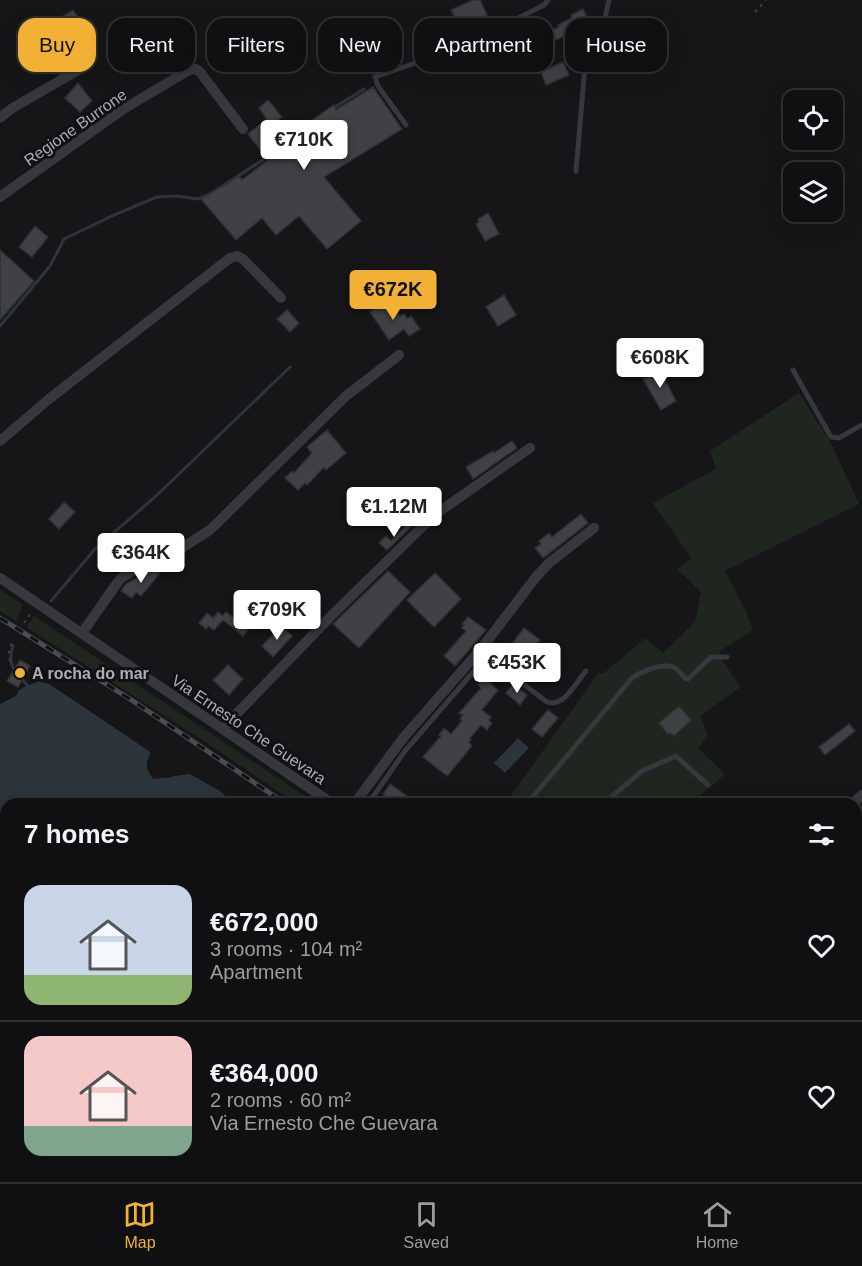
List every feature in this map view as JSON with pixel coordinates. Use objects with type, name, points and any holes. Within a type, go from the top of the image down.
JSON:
[{"type":"street","name":"Regione Burrone","points":[[0,197],[122,110],[189,70],[196,69],[200,72],[243,129]]},
{"type":"street","points":[[0,118],[11,109],[75,72]]},
{"type":"street","points":[[0,441],[49,399],[234,256],[243,259],[281,298]]},
{"type":"street","points":[[82,633],[120,579],[142,565],[177,551],[210,530],[346,396],[399,355]]},
{"type":"street","points":[[222,729],[335,612],[420,529],[440,511],[530,448]]},
{"type":"street","points":[[358,798],[404,737],[481,649],[536,577],[549,563],[594,528]]},
{"type":"street","name":"Via Ernesto Che Guevara","points":[[0,578],[324,798]]},
{"type":"lane","points":[[405,125],[375,81],[375,77],[461,47],[544,5],[548,0]]},
{"type":"lane","points":[[576,171],[585,66],[589,54],[601,36],[609,0]]},
{"type":"lane","points":[[793,370],[831,437],[839,438],[862,425]]},
{"type":"lane","points":[[532,798],[632,678],[644,670],[668,666],[675,668],[685,678],[688,678],[711,657],[727,657]]},
{"type":"lane","points":[[372,798],[394,765],[480,664],[487,661],[497,663],[547,702],[554,704],[561,702],[586,671]]},
{"type":"lane","points":[[610,798],[642,771],[676,756],[708,785]]},
{"type":"path","points":[[755,12],[766,0]]},
{"type":"path","points":[[24,623],[39,604]]},
{"type":"path","points":[[10,661],[9,650],[13,641]]},
{"type":"shaded area","points":[[799,393],[831,443],[859,504],[725,571],[753,630],[720,651],[721,659],[741,687],[700,716],[708,736],[698,748],[725,774],[698,798],[509,798],[599,672],[603,674],[645,638],[663,653],[695,622],[701,592],[677,569],[691,558],[653,503],[716,469],[710,451]]},
{"type":"shaded area","points":[[0,589],[23,605],[16,621],[0,611]]},
{"type":"shaded area","points":[[34,616],[308,798],[288,798],[26,627]]},
{"type":"shaded area","points":[[39,681],[49,684],[149,751],[151,754],[147,762],[150,775],[168,778],[190,774],[219,790],[228,798],[0,798],[0,704],[16,696],[24,687]]},
{"type":"shaded area","points":[[518,738],[529,748],[505,773],[494,763]]},
{"type":"pier","points":[[39,678],[51,682],[151,749],[154,754],[150,769],[154,776],[191,771],[221,787],[232,798],[228,798],[219,790],[190,774],[153,779],[147,769],[149,751],[49,684],[39,681],[24,687]]},
{"type":"building","points":[[473,0],[480,0],[487,15],[480,18],[455,18],[451,10]]},
{"type":"building","points":[[583,9],[588,18],[572,18],[571,15]]},
{"type":"building","points":[[73,10],[78,18],[63,18]]},
{"type":"building","points":[[565,22],[565,40],[564,36],[556,40],[553,30],[559,27],[558,25]]},
{"type":"building","points":[[563,62],[565,72],[569,75],[546,85],[541,72],[553,72],[553,67]]},
{"type":"building","points":[[78,83],[92,101],[80,112],[65,98]]},
{"type":"building","points":[[373,87],[402,129],[324,177],[361,221],[327,249],[299,216],[276,235],[262,218],[236,240],[201,199],[239,176],[242,180],[268,160],[248,134],[267,119],[259,108],[268,100],[282,117],[274,123],[286,138],[334,105],[336,110]]},
{"type":"building","points":[[488,213],[499,234],[485,241],[476,224],[479,222],[478,219]]},
{"type":"building","points":[[35,226],[48,237],[32,257],[19,247]]},
{"type":"building","points":[[0,250],[34,281],[0,320]]},
{"type":"building","points":[[504,295],[516,315],[498,326],[486,307]]},
{"type":"building","points":[[388,299],[400,316],[404,314],[407,319],[411,316],[420,329],[409,336],[404,329],[389,340],[370,312]]},
{"type":"building","points":[[287,310],[299,323],[290,332],[277,319]]},
{"type":"building","points":[[658,367],[676,401],[661,410],[643,379],[651,375],[649,372]]},
{"type":"building","points":[[327,430],[346,453],[326,470],[324,467],[307,485],[305,483],[298,490],[285,478],[292,471],[294,473],[312,453],[307,447]]},
{"type":"building","points":[[512,441],[517,448],[473,479],[466,467]]},
{"type":"building","points":[[64,502],[75,512],[59,529],[49,519]]},
{"type":"building","points":[[581,514],[588,523],[543,558],[535,548],[541,544],[539,541],[549,533],[552,537]]},
{"type":"building","points":[[408,523],[412,526],[387,550],[379,543],[386,536],[391,541]]},
{"type":"building","points":[[110,541],[131,563],[121,570],[115,563],[112,566],[99,552]]},
{"type":"building","points":[[155,568],[160,573],[141,596],[136,592],[132,598],[121,591],[126,584]]},
{"type":"building","points":[[388,571],[410,592],[359,648],[333,624]]},
{"type":"building","points":[[435,573],[461,599],[434,627],[407,600]]},
{"type":"building","points":[[218,612],[223,616],[226,612],[234,618],[236,616],[245,623],[243,626],[248,630],[243,636],[223,620],[214,630],[208,626],[206,629],[199,623],[207,613],[213,618]]},
{"type":"building","points":[[468,617],[486,630],[455,666],[444,656],[466,631],[462,628],[464,625],[462,624]]},
{"type":"building","points":[[281,626],[292,636],[273,657],[262,646]]},
{"type":"building","points":[[524,628],[540,640],[520,668],[504,654]]},
{"type":"building","points":[[20,660],[30,666],[18,687],[7,681]]},
{"type":"building","points":[[228,665],[243,679],[229,695],[213,680]]},
{"type":"building","points":[[492,667],[499,672],[490,683],[498,690],[482,710],[491,717],[489,720],[492,723],[487,730],[481,725],[470,738],[469,742],[472,746],[447,776],[423,757],[441,736],[439,735],[444,728],[451,734],[462,721],[460,719],[463,715],[459,713],[481,688],[478,685],[481,681],[477,678],[486,668],[489,670]]},
{"type":"building","points":[[513,684],[527,695],[520,705],[506,693]]},
{"type":"building","points":[[679,706],[691,720],[674,736],[668,734],[659,723]]},
{"type":"building","points":[[548,710],[558,718],[542,737],[532,729]]},
{"type":"building","points":[[849,724],[855,731],[825,755],[819,747]]},
{"type":"building","points":[[390,784],[410,798],[388,798],[383,794]]},
{"type":"waterway","points":[[332,109],[364,89]]},
{"type":"waterway","points":[[0,326],[50,266],[64,239],[157,197],[177,196],[198,199],[210,194],[269,156]]},
{"type":"waterway","points":[[51,601],[95,549],[156,496],[290,367]]},
{"type":"waterway","points":[[13,646],[11,659],[16,672]]},
{"type":"waterway","points":[[20,677],[28,686]]},
{"type":"railway","points":[[0,618],[130,699],[277,798]]},
{"type":"place","name":"A rocha do mar","points":[[20,673]]}]
